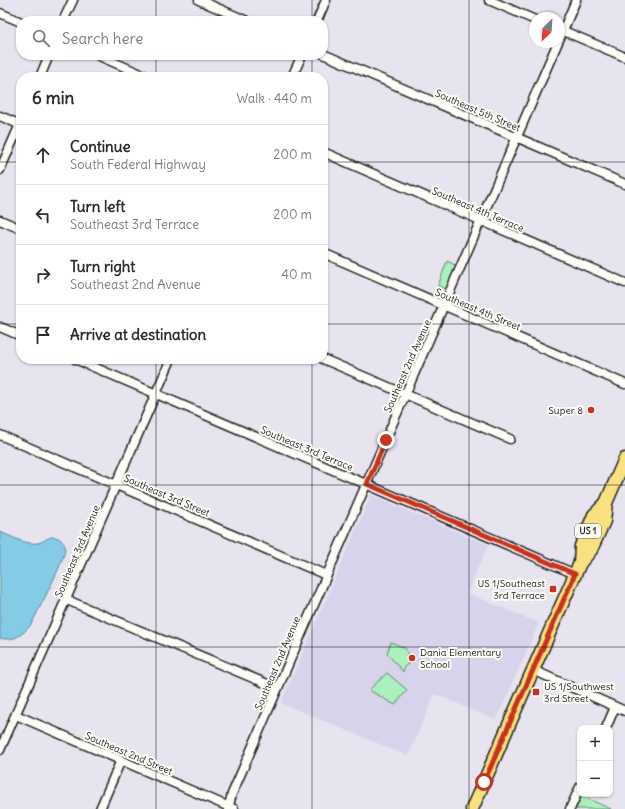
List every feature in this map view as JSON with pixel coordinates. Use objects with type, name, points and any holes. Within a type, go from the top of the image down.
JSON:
[{"type":"main road","name":"US 1","points":[[472,809],[577,569],[581,546],[594,515],[606,503],[625,459]]},
{"type":"street","points":[[65,16],[73,0]]},
{"type":"street","points":[[199,0],[236,16]]},
{"type":"street","points":[[318,16],[326,0]]},
{"type":"street","points":[[489,0],[529,17]]},
{"type":"street","name":"Southeast 2nd Avenue","points":[[565,22],[576,0]]},
{"type":"street","points":[[0,13],[16,20]]},
{"type":"street","points":[[565,32],[625,57]]},
{"type":"street","name":"Southeast 2nd Avenue","points":[[230,808],[232,794],[277,688],[367,484],[555,48]]},
{"type":"street","name":"Southeast 5th Street","points":[[328,56],[625,184]]},
{"type":"street","points":[[42,72],[47,60]]},
{"type":"street","points":[[109,60],[136,72]]},
{"type":"street","points":[[294,72],[300,60]]},
{"type":"street","points":[[0,116],[16,122]]},
{"type":"street","points":[[0,170],[16,135]]},
{"type":"street","name":"Southeast 4th Terrace","points":[[328,154],[625,283]]},
{"type":"street","points":[[0,220],[16,227]]},
{"type":"street","name":"Southeast 4th Street","points":[[328,255],[625,384]]},
{"type":"street","points":[[0,327],[16,334]]},
{"type":"street","points":[[328,361],[510,439]]},
{"type":"street","name":"Southeast 3rd Terrace","points":[[87,364],[367,484],[577,569]]},
{"type":"street","name":"Southeast 3rd Avenue","points":[[0,750],[67,600],[169,364]]},
{"type":"street","name":"Southeast 3rd Street","points":[[0,435],[326,575]]},
{"type":"street","points":[[67,600],[277,688]]},
{"type":"street","points":[[533,670],[625,711]]},
{"type":"street","points":[[607,725],[615,707]]},
{"type":"street","name":"Southeast 2nd Street","points":[[16,715],[230,808]]},
{"type":"street","points":[[100,809],[121,760]]},
{"type":"street","points":[[570,809],[577,794]]},
{"type":"shaded area","name":"Dania Elementary School","points":[[371,495],[488,545],[467,593],[539,623],[496,720],[435,694],[408,756],[281,703]]},
{"type":"green space","points":[[447,261],[457,266],[448,290],[438,286]]},
{"type":"green space","points":[[391,642],[405,648],[410,660],[404,667],[403,672],[387,653]]},
{"type":"green space","points":[[387,673],[407,690],[395,705],[369,690]]},
{"type":"green space","points":[[582,797],[584,797],[611,809],[576,809]]},
{"type":"water","points":[[0,532],[28,543],[38,543],[50,537],[55,537],[62,541],[65,548],[61,563],[32,623],[22,634],[10,639],[0,638]]},
{"type":"place","name":"Super 8","points":[[591,410]]},
{"type":"place","name":"US 1/Southeast 3rd Terrace","points":[[553,589]]},
{"type":"place","name":"Dania Elementary School","points":[[412,658]]},
{"type":"place","name":"US 1/Southwest 3rd Street","points":[[536,692]]},
{"type":"route","points":[[386,440],[367,484],[575,574],[484,782]]}]
